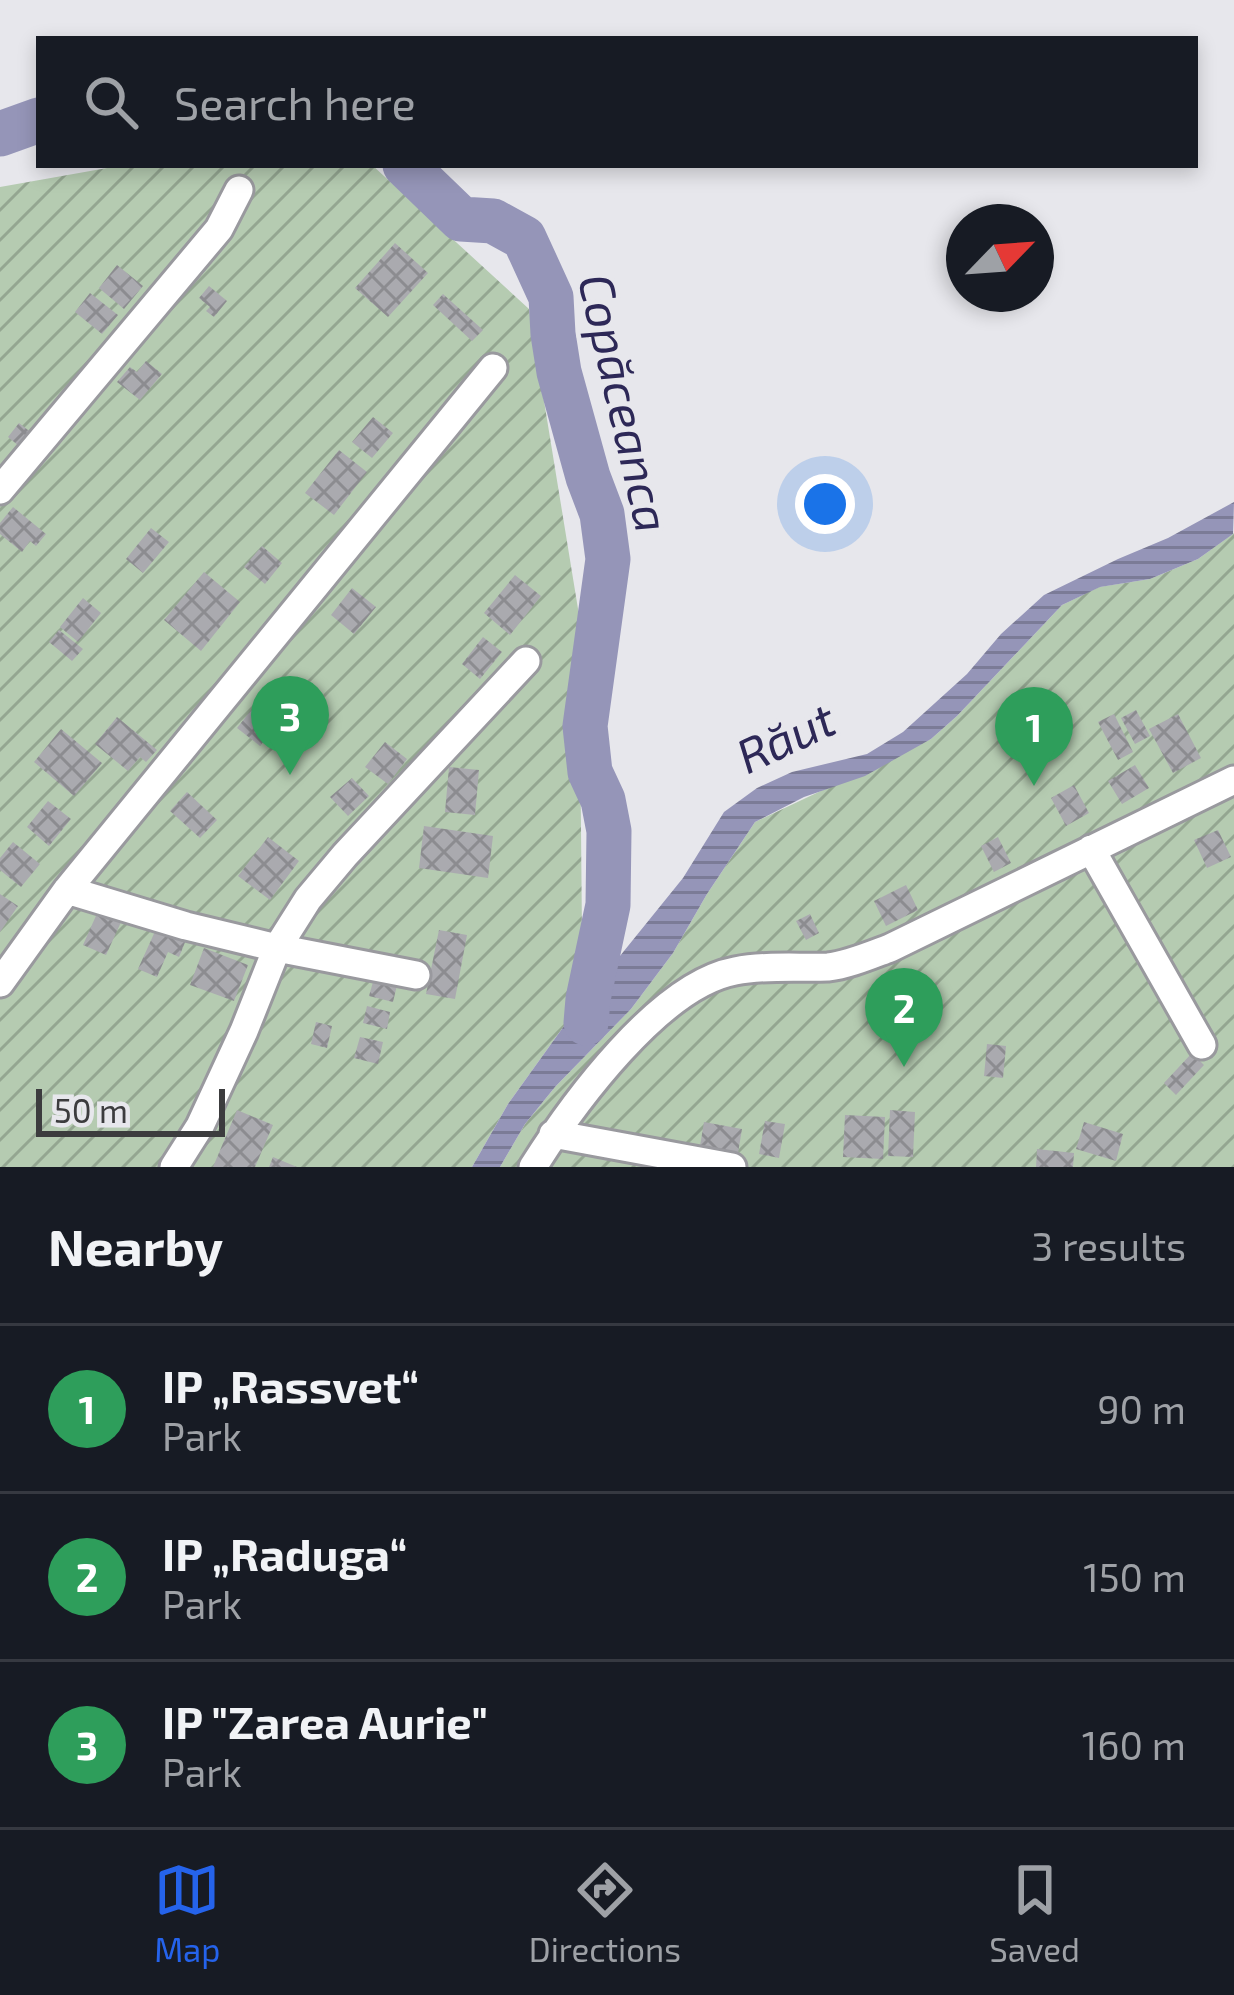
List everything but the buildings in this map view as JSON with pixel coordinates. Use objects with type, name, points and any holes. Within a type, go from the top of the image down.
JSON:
[{"type":"street","points":[[0,490],[219,229],[239,190]]},
{"type":"street","points":[[0,983],[67,890],[493,368]]},
{"type":"street","points":[[174,1167],[200,1126],[277,948],[308,899],[526,661]]},
{"type":"street","points":[[532,1167],[553,1134],[652,1018],[686,991],[730,971],[833,967],[890,949],[1234,781]]},
{"type":"street","points":[[1091,849],[1202,1045]]},
{"type":"street","points":[[67,890],[186,926],[416,975]]},
{"type":"street","points":[[553,1134],[732,1167]]},
{"type":"green space","points":[[107,168],[375,168],[529,309],[579,615],[582,935],[569,1019],[508,1104],[472,1167],[0,1167],[0,187]]},
{"type":"green space","points":[[1234,533],[1234,1167],[500,1167],[525,1124],[631,1009],[673,953],[755,822],[931,739],[1062,605],[1099,587],[1150,579],[1198,559]]},
{"type":"water","points":[[1234,502],[1233,534],[1198,559],[1150,579],[1100,587],[1062,605],[931,739],[865,776],[804,797],[755,822],[673,953],[631,1009],[555,1087],[525,1124],[500,1167],[472,1167],[508,1104],[569,1019],[683,878],[724,812],[757,788],[792,772],[867,754],[903,732],[1044,595]]},
{"type":"waterway","name":"Copăceanca","points":[[0,134],[36,121]]},
{"type":"waterway","name":"Copăceanca","points":[[408,168],[461,219],[493,221],[524,238],[551,297],[559,372],[602,514],[608,559],[585,726],[590,772],[603,800],[609,831],[608,905],[586,1023]]},
{"type":"place","name":"IP \"Zarea Aurie\"","points":[[290,775]]},
{"type":"place","name":"IP „Rassvet“","points":[[1034,786]]},
{"type":"place","name":"IP „Raduga“","points":[[904,1067]]},
{"type":"water label","name":"Răut","points":[[786,738]]}]
